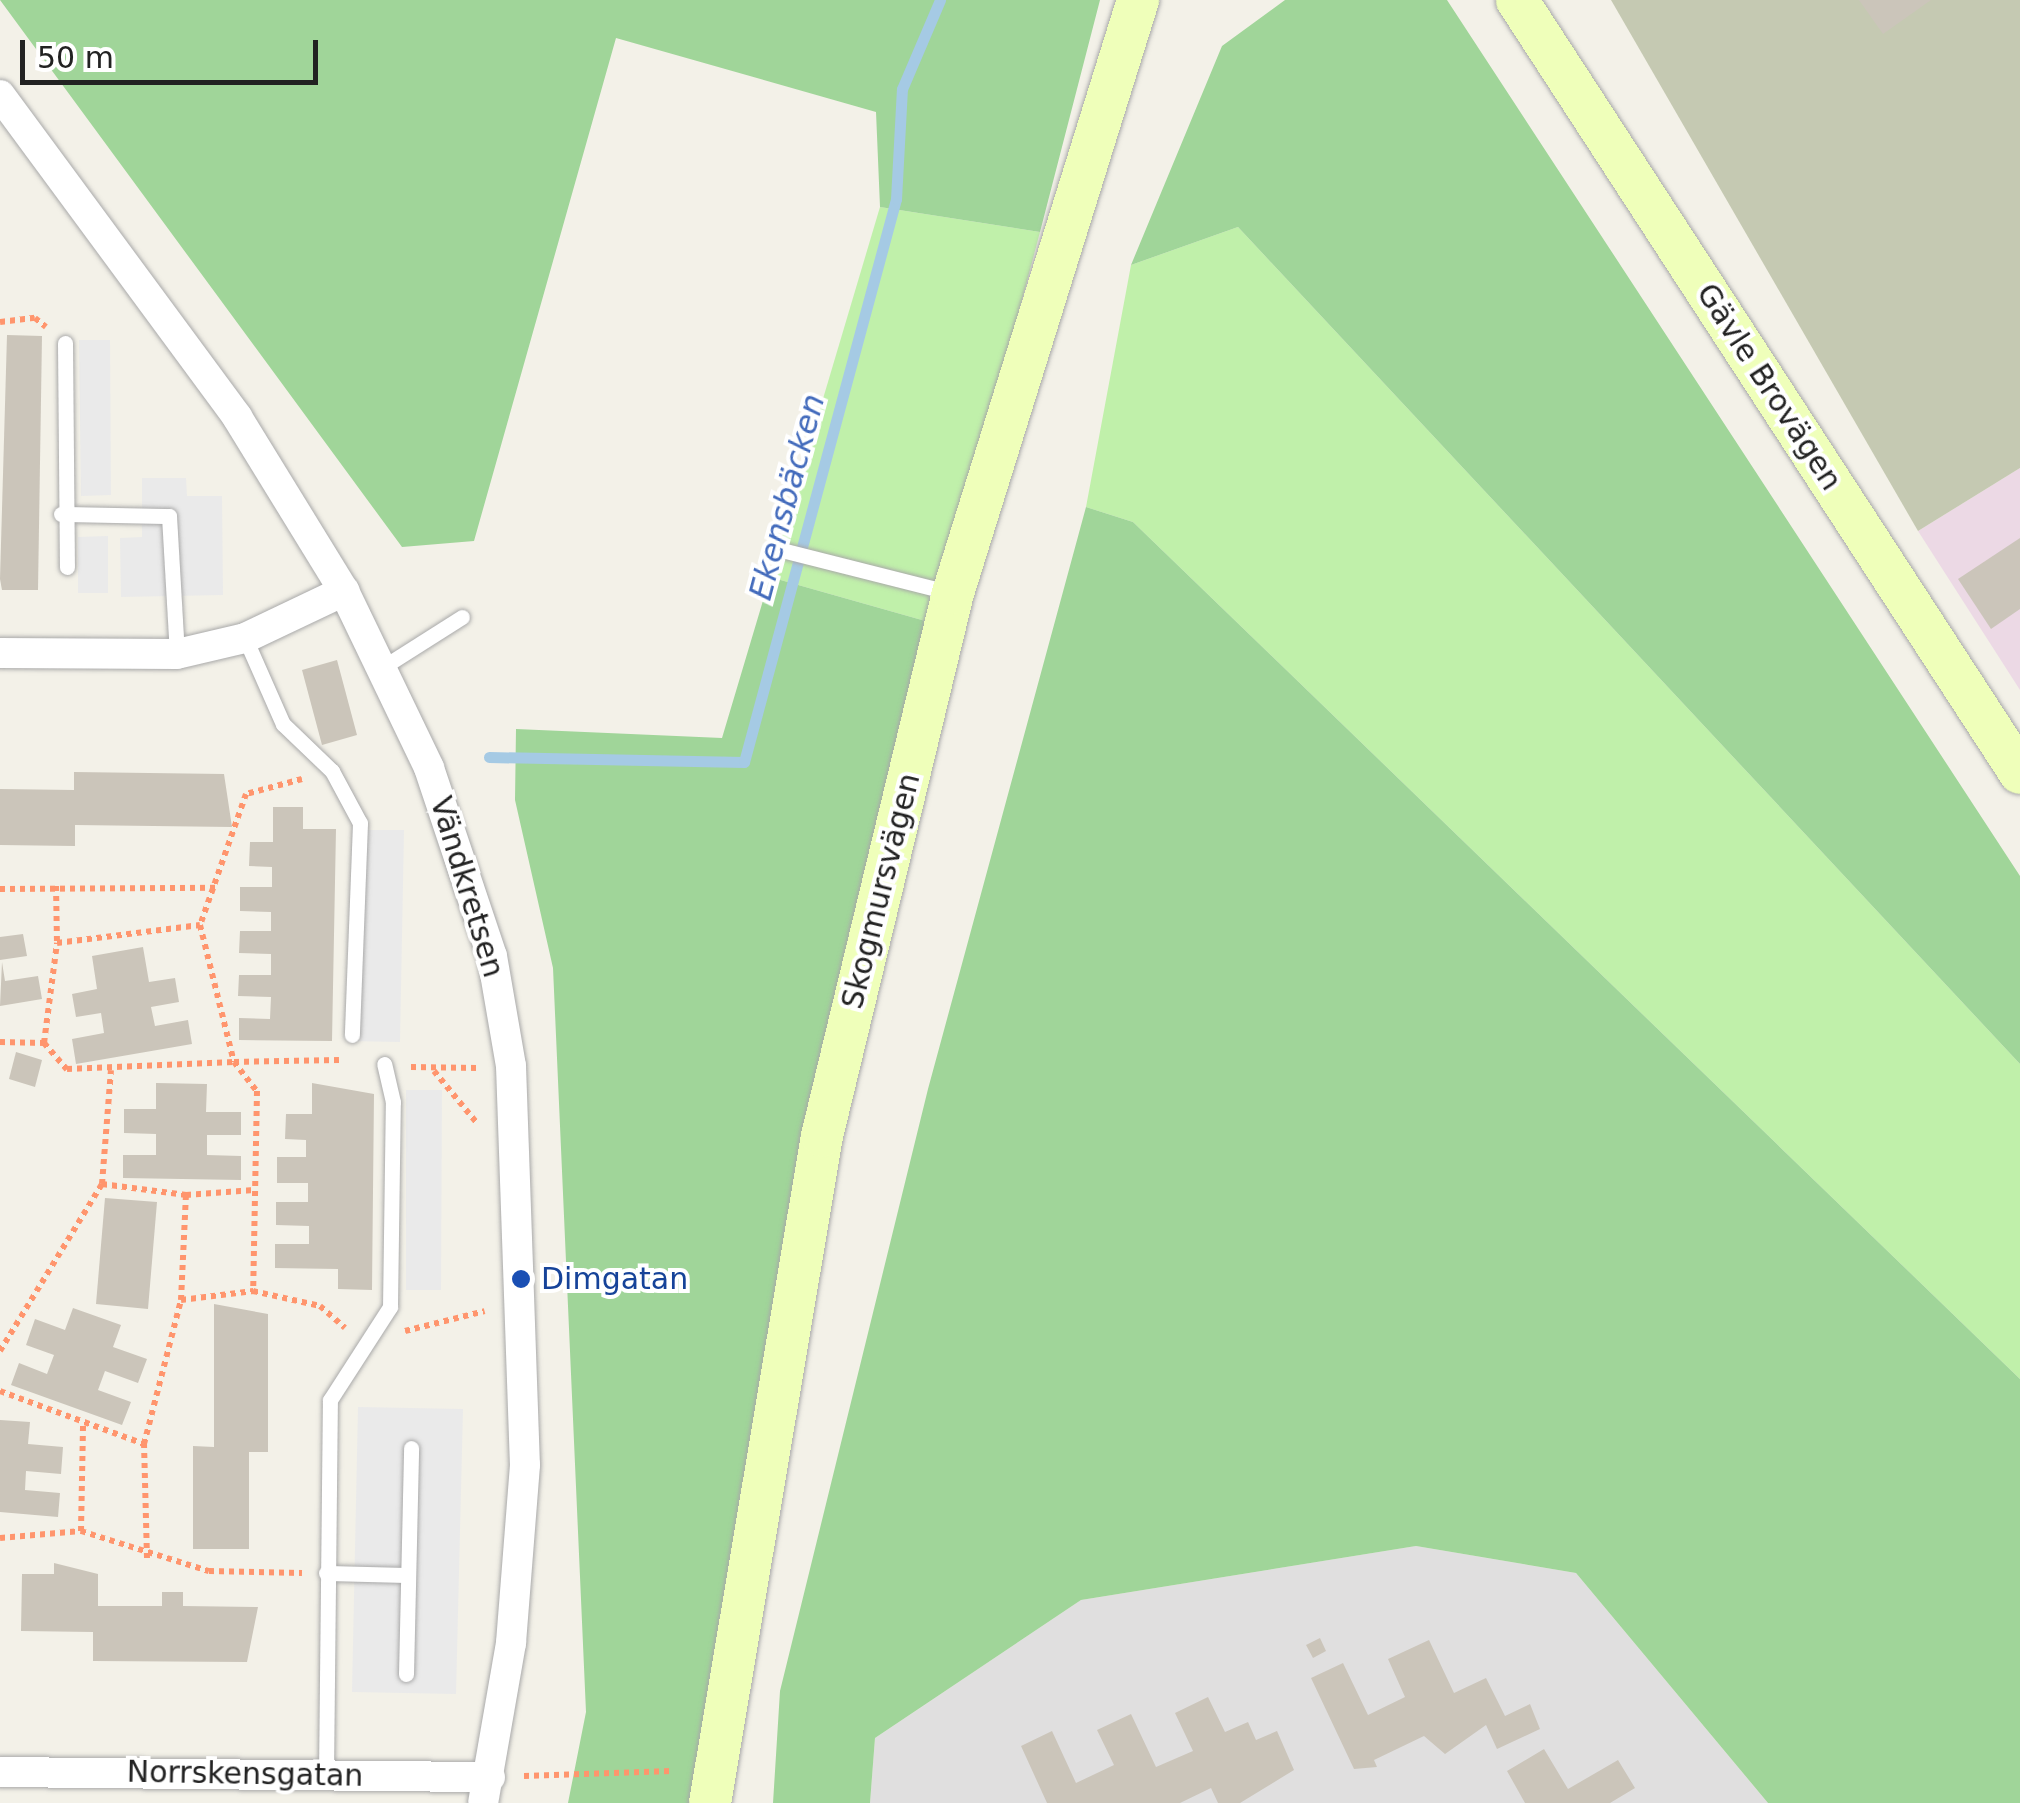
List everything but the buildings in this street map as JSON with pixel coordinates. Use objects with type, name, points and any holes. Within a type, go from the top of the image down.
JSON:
[{"type":"street","name":"Skogmursvägen","points":[[710,1803],[822,1136],[953,593],[1138,0]]},
{"type":"street","name":"Gävle Brovägen","points":[[1517,0],[2020,773]]},
{"type":"street","name":"Vändkretsen","points":[[0,95],[237,417],[344,591],[466,868],[512,1066],[526,1465],[487,1790]]},
{"type":"street","points":[[0,653],[177,654],[245,638],[344,591]]},
{"type":"street","name":"Norrskensgatan","points":[[0,1772],[326,1775],[487,1790]]},
{"type":"lane","points":[[65,342],[61,514],[67,567]]},
{"type":"lane","points":[[61,514],[169,516],[177,654]]},
{"type":"lane","points":[[778,549],[953,593]]},
{"type":"lane","points":[[380,669],[462,616]]},
{"type":"lane","points":[[245,638],[283,724],[332,771],[360,823],[352,1036]]},
{"type":"lane","points":[[326,1775],[330,1400],[362,1343],[390,1307],[393,1102],[384,1064]]},
{"type":"lane","points":[[406,1674],[411,1448]]},
{"type":"lane","points":[[326,1573],[408,1575]]},
{"type":"path","points":[[0,322],[35,318],[65,342]]},
{"type":"path","points":[[253,1291],[257,1091],[234,1062],[200,925],[219,888],[246,794],[332,771]]},
{"type":"path","points":[[44,1043],[57,943],[56,886]]},
{"type":"path","points":[[0,889],[219,888]]},
{"type":"path","points":[[57,943],[200,925]]},
{"type":"path","points":[[0,1042],[44,1043],[67,1068],[111,1070],[234,1062],[384,1064],[433,1070],[512,1066]]},
{"type":"path","points":[[0,1352],[102,1184],[111,1070]]},
{"type":"path","points":[[433,1070],[482,1136]]},
{"type":"path","points":[[102,1184],[186,1195],[254,1190]]},
{"type":"path","points":[[147,1558],[144,1444],[181,1300],[186,1195]]},
{"type":"path","points":[[181,1300],[253,1291],[320,1306],[362,1343],[521,1310]]},
{"type":"path","points":[[0,1391],[144,1444]]},
{"type":"path","points":[[80,1531],[83,1424]]},
{"type":"path","points":[[0,1538],[80,1531],[147,1558],[209,1570],[326,1573]]},
{"type":"path","points":[[487,1790],[672,1771]]},
{"type":"shaded area","points":[[1611,0],[2020,0],[2020,468],[1918,531]]},
{"type":"shaded area","points":[[79,340],[110,340],[111,495],[81,496]]},
{"type":"shaded area","points":[[2020,468],[2020,690],[1918,531]]},
{"type":"shaded area","points":[[142,478],[186,478],[187,496],[222,496],[223,595],[121,597],[120,538],[142,537]]},
{"type":"shaded area","points":[[108,536],[108,593],[78,593],[78,537]]},
{"type":"shaded area","points":[[352,830],[404,830],[400,1042],[348,1041]]},
{"type":"shaded area","points":[[406,1090],[442,1090],[441,1290],[406,1290]]},
{"type":"shaded area","points":[[358,1407],[463,1409],[456,1694],[352,1692]]},
{"type":"shaded area","points":[[1416,1546],[1576,1573],[1768,1803],[870,1803],[875,1738],[1081,1600]]},
{"type":"green space","points":[[0,0],[1100,0],[1040,232],[880,207],[876,112],[616,38],[474,541],[402,547]]},
{"type":"green space","points":[[1285,0],[1447,0],[2020,876],[2020,1064],[1238,227],[1131,265],[1222,46]]},
{"type":"green space","points":[[880,207],[1040,232],[936,624],[770,577]]},
{"type":"green space","points":[[1238,227],[2020,1064],[2020,1379],[1133,522],[1086,507],[1131,265]]},
{"type":"green space","points":[[1086,507],[1133,522],[2020,1379],[2020,1803],[1768,1803],[1576,1573],[1416,1546],[1081,1600],[875,1738],[870,1803],[773,1803],[780,1691],[928,1089]]},
{"type":"green space","points":[[770,577],[936,624],[819,1065],[692,1803],[568,1803],[586,1712],[553,968],[515,800],[516,729],[722,738]]},
{"type":"waterway","name":"Ekensbäcken","points":[[489,757],[744,762],[896,199],[902,89],[940,0]]},
{"type":"place","name":"Dimgatan","points":[[521,1279]]}]
